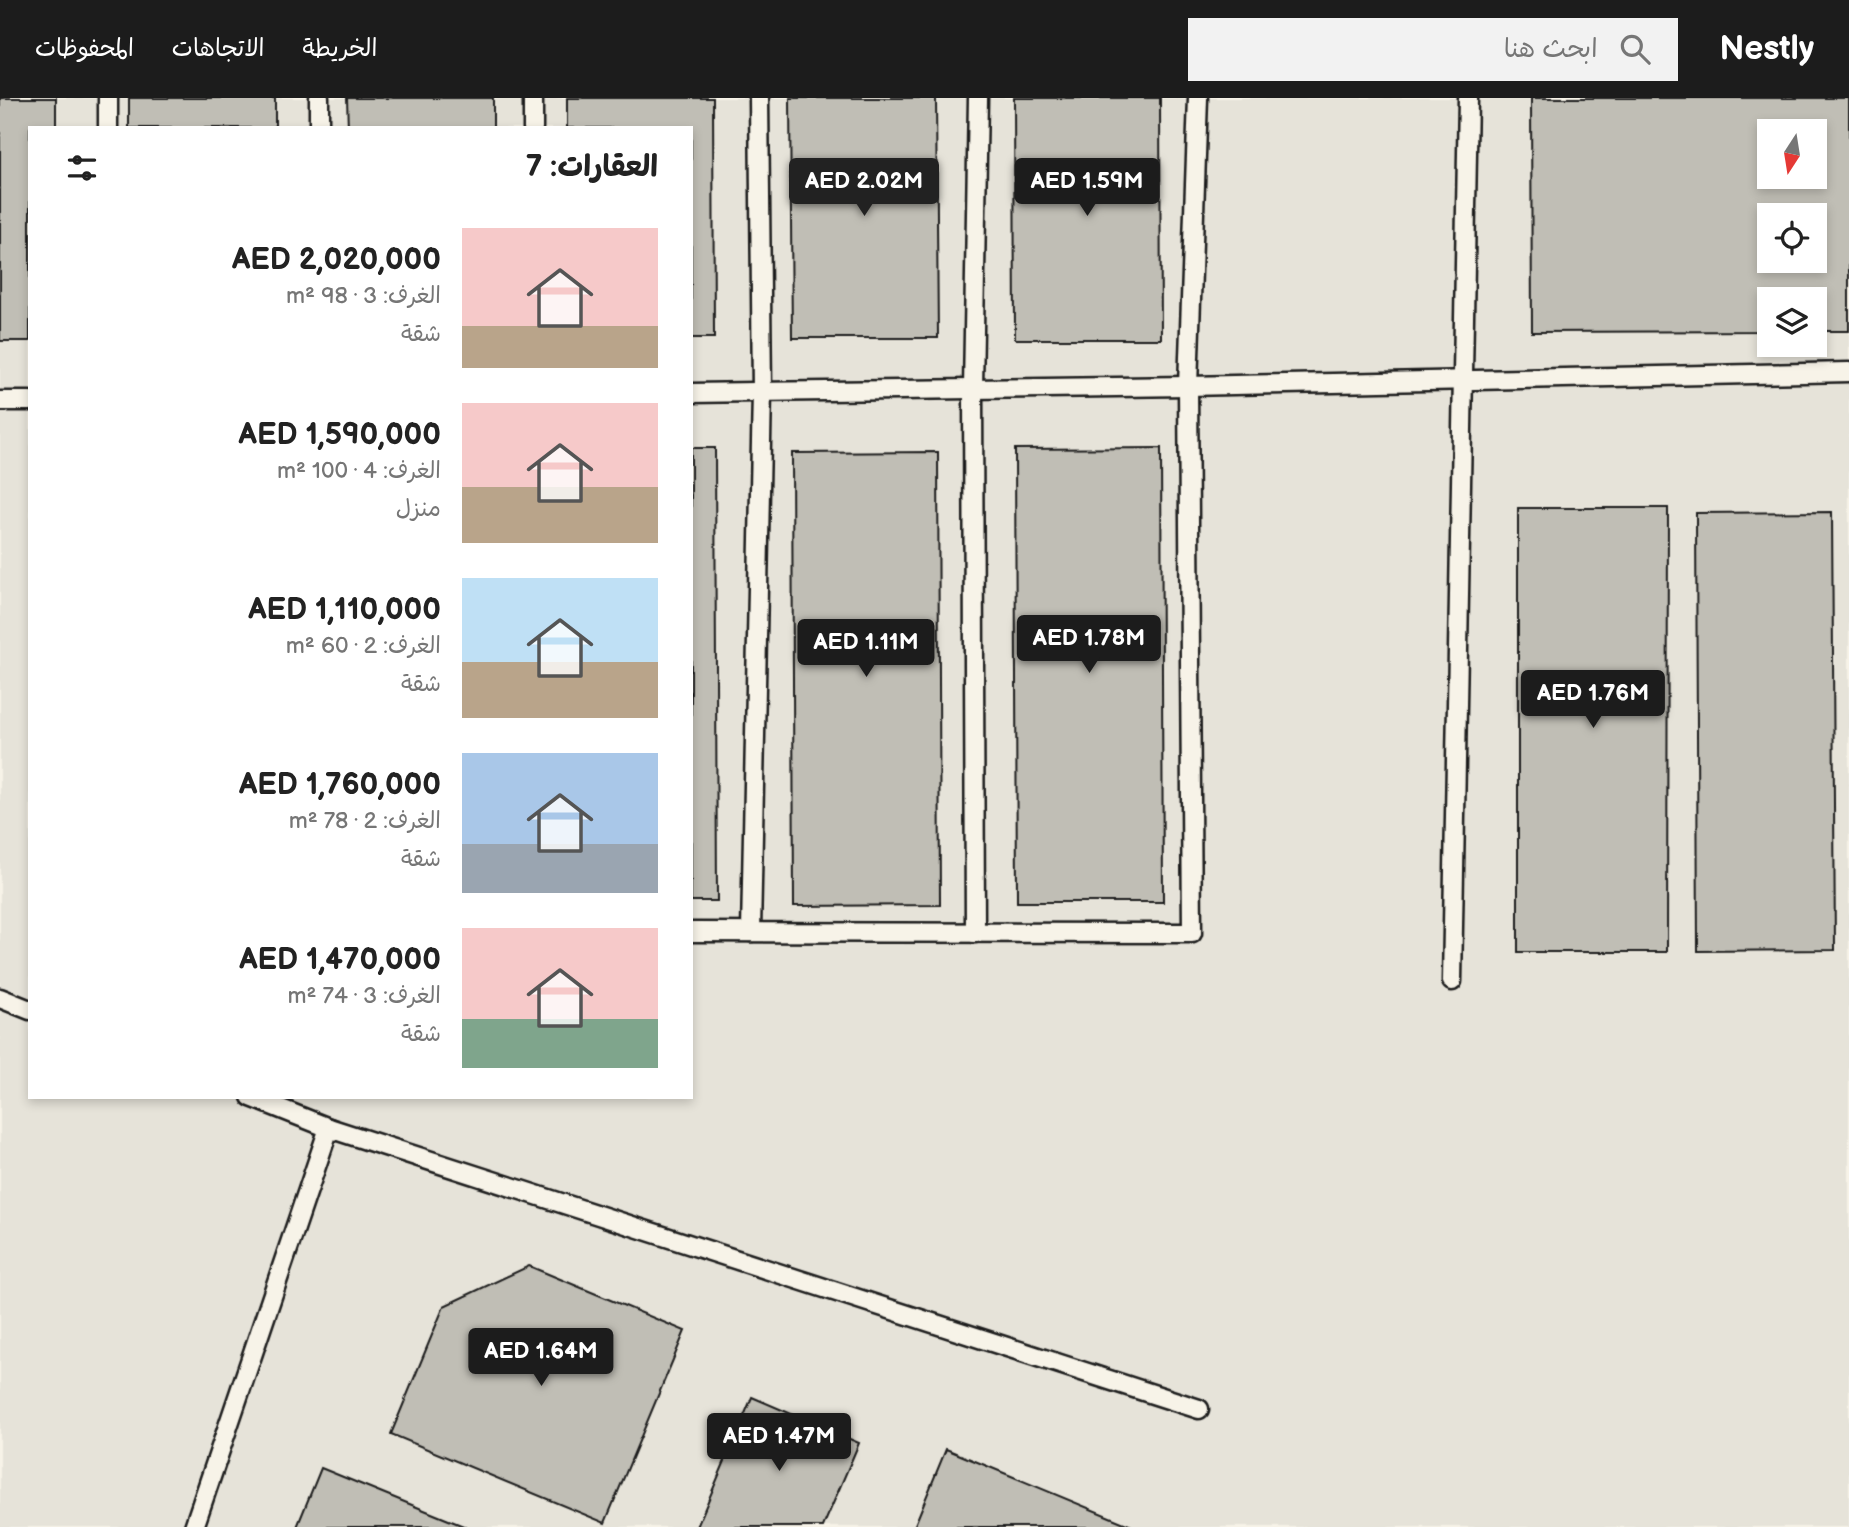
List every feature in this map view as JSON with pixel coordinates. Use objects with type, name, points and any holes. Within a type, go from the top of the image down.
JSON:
[{"type":"lane","points":[[108,98],[108,126]]},
{"type":"lane","points":[[319,98],[319,126]]},
{"type":"lane","points":[[533,98],[533,126]]},
{"type":"lane","points":[[751,932],[762,392],[759,98]]},
{"type":"lane","points":[[975,933],[974,389],[978,98]]},
{"type":"lane","points":[[693,932],[1192,933],[1188,386],[1198,98]]},
{"type":"lane","points":[[1452,981],[1468,98]]},
{"type":"lane","points":[[693,393],[1849,372]]},
{"type":"lane","points":[[0,401],[28,401]]},
{"type":"lane","points":[[0,998],[28,1009]]},
{"type":"lane","points":[[256,1099],[328,1128],[1199,1409]]},
{"type":"lane","points":[[194,1527],[328,1128]]},
{"type":"shaded area","points":[[0,98],[1849,98],[1849,1527],[0,1527]]},
{"type":"building","points":[[0,98],[56,98],[56,126],[28,126],[28,341],[0,341]]},
{"type":"building","points":[[129,98],[275,98],[275,126],[129,126]]},
{"type":"building","points":[[347,98],[493,98],[493,126],[348,126]]},
{"type":"building","points":[[567,98],[713,98],[714,338],[693,338],[693,126],[567,126]]},
{"type":"building","points":[[790,98],[936,98],[938,338],[792,338]]},
{"type":"building","points":[[1014,98],[1160,98],[1161,339],[1015,339]]},
{"type":"building","points":[[1531,98],[1849,98],[1849,331],[1827,331],[1827,287],[1757,287],[1757,331],[1532,332]]},
{"type":"building","points":[[693,448],[715,448],[717,901],[693,901]]},
{"type":"building","points":[[1161,448],[1163,902],[1017,902],[1015,449]]},
{"type":"building","points":[[938,452],[940,905],[794,906],[792,453]]},
{"type":"building","points":[[1518,508],[1668,508],[1667,952],[1518,952]]},
{"type":"building","points":[[1832,512],[1835,950],[1698,951],[1696,513]]},
{"type":"building","points":[[529,1266],[685,1331],[605,1523],[391,1434],[444,1306]]},
{"type":"building","points":[[752,1397],[859,1443],[823,1527],[697,1527]]},
{"type":"building","points":[[946,1449],[1134,1527],[914,1527]]},
{"type":"building","points":[[321,1468],[466,1527],[297,1527]]}]
